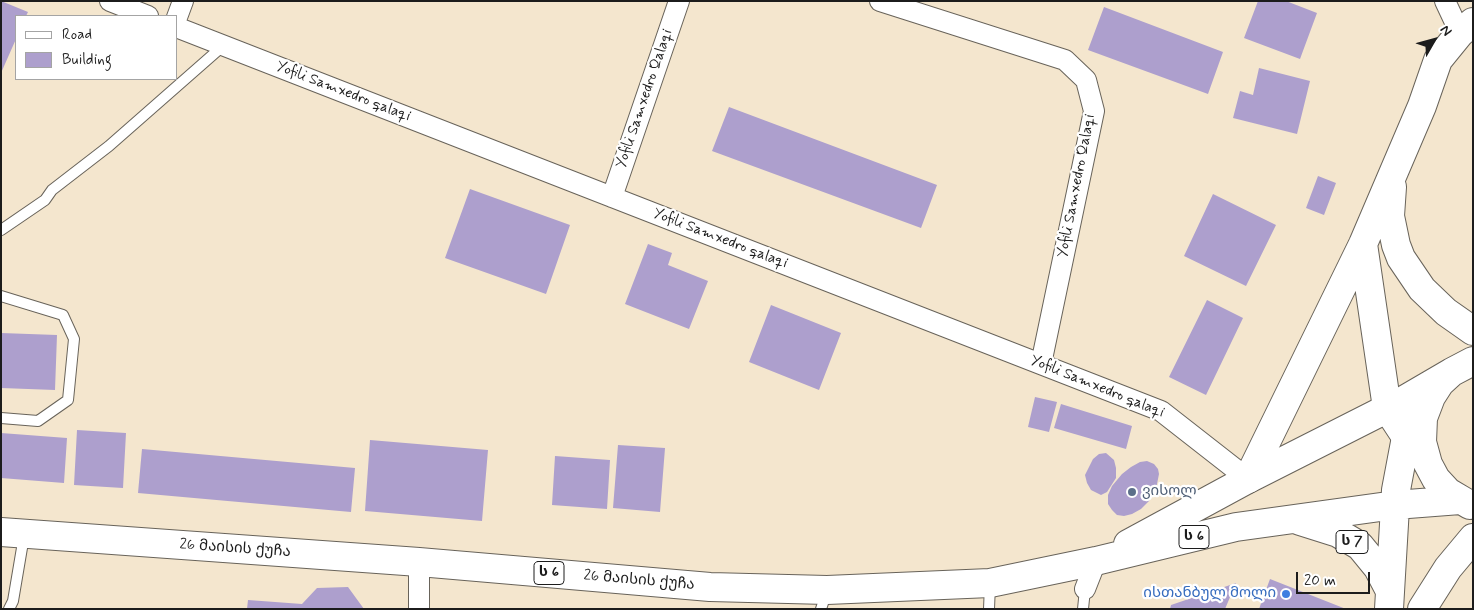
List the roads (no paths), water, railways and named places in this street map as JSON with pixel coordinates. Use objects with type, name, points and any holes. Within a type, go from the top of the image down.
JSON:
[{"type":"main road","points":[[1248,479],[1363,244],[1422,106],[1438,60],[1467,28]]},
{"type":"main road","points":[[1393,175],[1390,216],[1396,245],[1401,258],[1422,289],[1446,312],[1473,331]]},
{"type":"main road","points":[[1363,244],[1387,408],[1406,437],[1428,464],[1436,479],[1448,492],[1466,503]]},
{"type":"main road","points":[[1428,464],[1422,442],[1423,418],[1431,397],[1440,383],[1462,367]]},
{"type":"main road","name":"ს 6","points":[[1096,561],[1462,367]]},
{"type":"main road","name":"ს 7","points":[[1390,600],[1396,490],[1406,437],[1431,397]]},
{"type":"main road","name":"ს 6","points":[[1096,561],[1236,527],[1395,504],[1466,503]]},
{"type":"main road","name":"ს 7","points":[[1294,519],[1338,533],[1360,546],[1378,568],[1390,600]]},
{"type":"main road","name":"26 მაისის ქუჩა","points":[[13,534],[419,562],[710,587],[824,599],[989,596],[1096,561]]},
{"type":"main road","points":[[1422,609],[1448,568],[1473,538]]},
{"type":"street","points":[[110,1],[145,15]]},
{"type":"street","points":[[178,15],[184,1]]},
{"type":"street","name":"Yofili Samxedro Qalaqi","points":[[612,197],[679,1]]},
{"type":"street","name":"Yofili Samxedro Qalaqi","points":[[880,1],[1065,60],[1086,80],[1094,112],[1041,364]]},
{"type":"street","points":[[1445,1],[1467,28]]},
{"type":"street","name":"Yofili Samxedro qalaqi","points":[[178,28],[1161,411],[1248,479]]},
{"type":"street","points":[[1084,599],[1096,561]]},
{"type":"street","points":[[419,562],[419,609]]},
{"type":"lane","points":[[1,230],[45,200],[52,190],[108,146],[224,46]]},
{"type":"lane","points":[[1,296],[63,315],[74,339],[68,400],[38,421],[1,418]]},
{"type":"lane","points":[[9,609],[13,601],[13,534]]},
{"type":"place","name":"ვისოლ","points":[[1132,492]]},
{"type":"place","name":"ისთანბულ მოლი","points":[[1286,594]]}]
